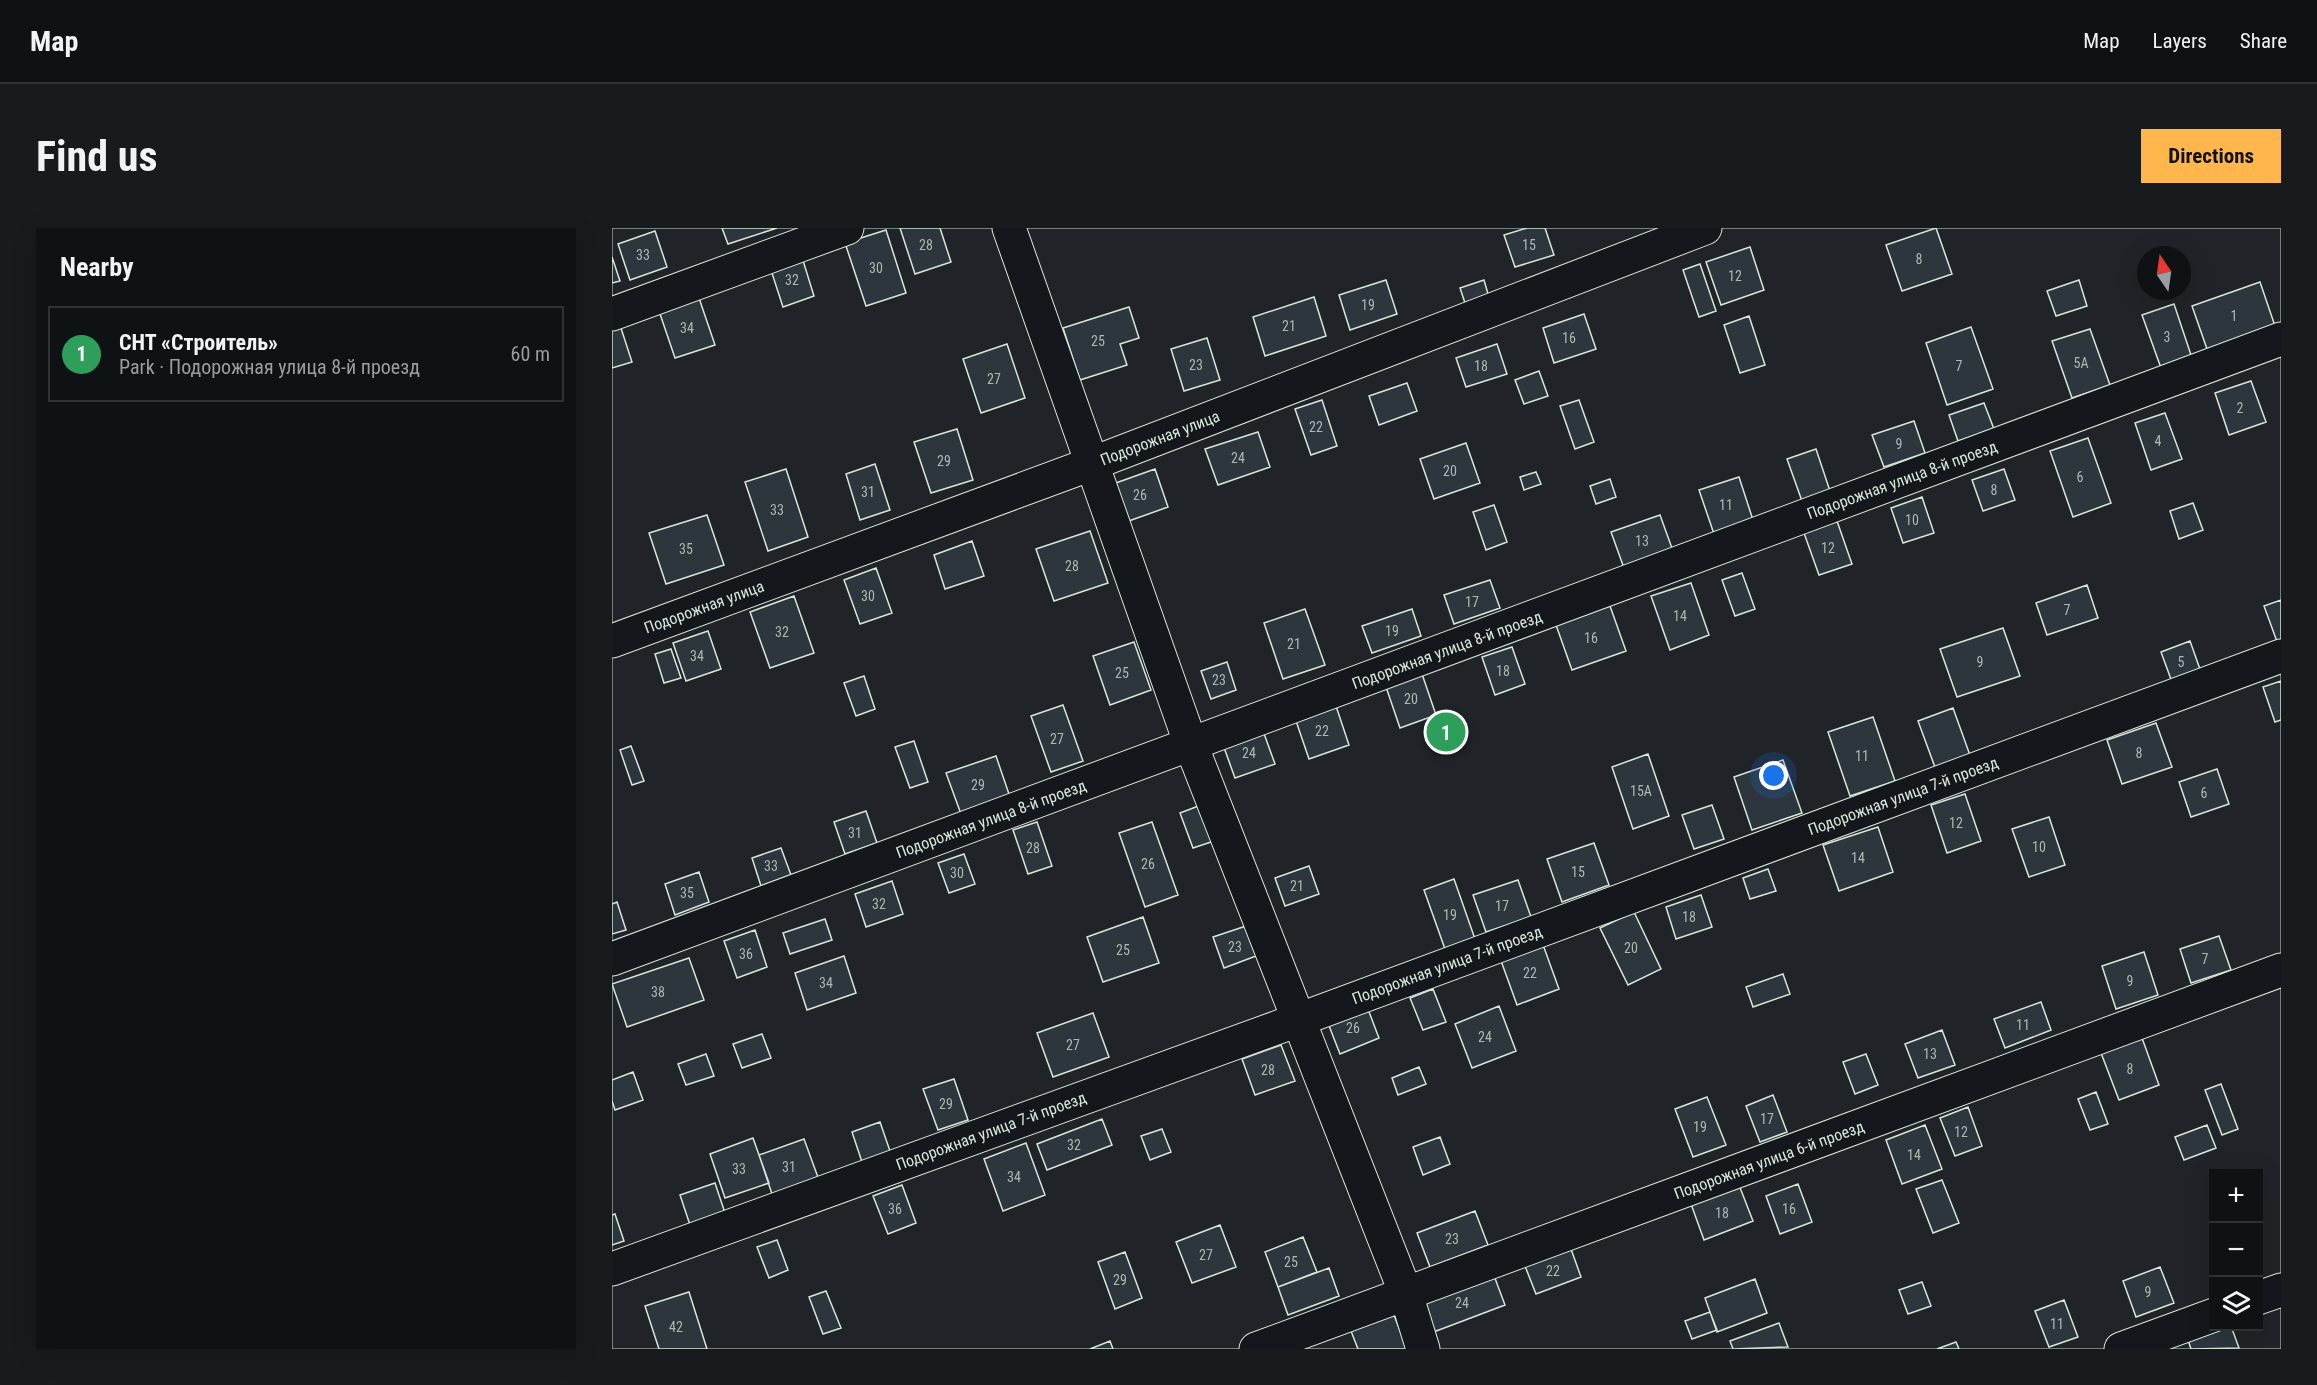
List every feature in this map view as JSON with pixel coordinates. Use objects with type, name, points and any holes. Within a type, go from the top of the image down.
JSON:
[{"type":"street","points":[[612,314],[847,228]]},
{"type":"street","points":[[1009,228],[1191,746],[1406,1294],[1424,1349]]},
{"type":"street","name":"Подорожная улица","points":[[612,641],[1091,464],[1705,228]]},
{"type":"street","name":"Подорожная улица 8-й проезд","points":[[612,959],[1191,746],[2281,339]]},
{"type":"street","name":"Подорожная улица 7-й проезд","points":[[612,1269],[1298,1020],[2281,656]]},
{"type":"street","name":"Подорожная улица 6-й проезд","points":[[1256,1349],[2281,970]]},
{"type":"street","points":[[2263,1297],[2281,1290]]},
{"type":"street","points":[[2121,1349],[2209,1317]]},
{"type":"shaded area","points":[[612,228],[2281,228],[2281,1349],[612,1349]]},
{"type":"building","points":[[722,228],[777,228],[728,244]]},
{"type":"building","points":[[900,228],[940,228],[951,262],[915,274]]},
{"type":"building","points":[[1527,228],[1545,228],[1554,255],[1515,267],[1504,235]]},
{"type":"building","points":[[1936,228],[1952,274],[1902,291],[1886,245]]},
{"type":"building","points":[[886,230],[906,293],[866,306],[845,243]]},
{"type":"building","points":[[655,231],[667,267],[630,280],[618,244]]},
{"type":"building","points":[[1750,247],[1764,290],[1721,305],[1706,262]]},
{"type":"building","points":[[801,254],[814,296],[783,307],[769,264]]},
{"type":"building","points":[[612,257],[620,281],[612,283]]},
{"type":"building","points":[[1700,264],[1716,311],[1699,317],[1683,270]]},
{"type":"building","points":[[1386,280],[1397,314],[1350,330],[1339,295]]},
{"type":"building","points":[[1484,280],[1490,301],[1467,309],[1460,288]]},
{"type":"building","points":[[2079,280],[2087,306],[2056,316],[2047,291]]},
{"type":"building","points":[[2260,282],[2275,326],[2207,349],[2192,306]]},
{"type":"building","points":[[1314,297],[1326,336],[1265,356],[1253,317]]},
{"type":"building","points":[[699,298],[715,345],[675,358],[659,311]]},
{"type":"building","points":[[2174,304],[2192,358],[2161,368],[2142,315]]},
{"type":"building","points":[[1129,307],[1139,338],[1120,344],[1127,365],[1080,380],[1063,328]]},
{"type":"building","points":[[1584,314],[1596,349],[1554,363],[1543,328]]},
{"type":"building","points":[[1749,316],[1765,365],[1740,373],[1724,325]]},
{"type":"building","points":[[619,322],[632,362],[612,368],[612,325]]},
{"type":"building","points":[[1971,327],[1993,389],[1947,405],[1926,343]]},
{"type":"building","points":[[2090,329],[2110,385],[2072,398],[2052,341]]},
{"type":"building","points":[[1207,338],[1220,380],[1184,391],[1171,349]]},
{"type":"building","points":[[1007,344],[1025,398],[981,413],[963,359]]},
{"type":"building","points":[[1497,344],[1507,374],[1466,387],[1456,358]]},
{"type":"building","points":[[1539,371],[1548,396],[1524,404],[1515,380]]},
{"type":"building","points":[[2251,381],[2266,422],[2229,435],[2215,393]]},
{"type":"building","points":[[1407,383],[1417,411],[1379,425],[1369,396]]},
{"type":"building","points":[[1322,400],[1337,446],[1311,455],[1295,409]]},
{"type":"building","points":[[1579,400],[1594,442],[1575,449],[1560,406]]},
{"type":"building","points":[[1984,403],[1994,429],[1958,441],[1949,415]]},
{"type":"building","points":[[2165,413],[2182,459],[2151,470],[2135,423]]},
{"type":"building","points":[[1914,421],[1925,453],[1884,467],[1872,435]]},
{"type":"building","points":[[957,429],[973,480],[931,493],[914,442]]},
{"type":"building","points":[[1258,432],[1270,467],[1218,485],[1205,449]]},
{"type":"building","points":[[2088,438],[2111,503],[2073,517],[2050,451]]},
{"type":"building","points":[[1466,443],[1480,483],[1434,499],[1420,459]]},
{"type":"building","points":[[1816,449],[1830,491],[1802,501],[1787,459]]},
{"type":"building","points":[[875,464],[890,510],[860,520],[846,474]]},
{"type":"building","points":[[786,469],[808,537],[768,551],[745,482]]},
{"type":"building","points":[[1155,469],[1168,507],[1126,522],[1113,484]]},
{"type":"building","points":[[2004,469],[2015,500],[1983,511],[1972,480]]},
{"type":"building","points":[[1536,472],[1541,484],[1524,490],[1520,477]]},
{"type":"building","points":[[1739,477],[1753,520],[1714,534],[1699,490]]},
{"type":"building","points":[[1610,479],[1616,497],[1596,504],[1590,486]]},
{"type":"building","points":[[1922,497],[1934,533],[1903,543],[1891,508]]},
{"type":"building","points":[[2193,503],[2203,530],[2179,539],[2170,511]]},
{"type":"building","points":[[1494,505],[1507,542],[1486,550],[1473,512]]},
{"type":"building","points":[[707,515],[724,565],[666,584],[649,533]]},
{"type":"building","points":[[1660,515],[1673,551],[1624,568],[1611,532]]},
{"type":"building","points":[[1837,521],[1852,564],[1819,575],[1804,533]]},
{"type":"building","points":[[1090,531],[1108,583],[1054,601],[1036,549]]},
{"type":"building","points":[[972,541],[984,576],[945,589],[934,555]]},
{"type":"building","points":[[876,568],[892,613],[860,624],[844,580]]},
{"type":"building","points":[[1742,573],[1755,609],[1735,616],[1722,580]]},
{"type":"building","points":[[1490,580],[1500,608],[1454,624],[1444,595]]},
{"type":"building","points":[[1691,583],[1709,635],[1670,650],[1651,596]]},
{"type":"building","points":[[2087,585],[2098,618],[2047,635],[2036,603]]},
{"type":"building","points":[[794,596],[814,653],[770,668],[750,612]]},
{"type":"building","points":[[2281,600],[2281,647],[2279,647],[2264,606]]},
{"type":"building","points":[[1610,606],[1626,651],[1572,670],[1556,625]]},
{"type":"building","points":[[1305,609],[1325,665],[1283,679],[1264,623]]},
{"type":"building","points":[[1412,609],[1421,636],[1372,653],[1362,626]]},
{"type":"building","points":[[2003,628],[2020,676],[1957,697],[1940,649]]},
{"type":"building","points":[[708,631],[721,669],[686,681],[673,643]]},
{"type":"building","points":[[2190,641],[2201,672],[2172,682],[2161,652]]},
{"type":"building","points":[[1134,642],[1151,690],[1110,705],[1093,656]]},
{"type":"building","points":[[1512,647],[1525,684],[1495,695],[1482,657]]},
{"type":"building","points":[[671,649],[681,678],[664,683],[655,654]]},
{"type":"building","points":[[1227,662],[1236,690],[1211,699],[1201,671]]},
{"type":"building","points":[[1421,671],[1436,715],[1400,728],[1385,684]]},
{"type":"building","points":[[864,676],[875,709],[856,716],[844,683]]},
{"type":"building","points":[[2281,681],[2281,720],[2275,722],[2263,687]]},
{"type":"building","points":[[1335,703],[1349,745],[1309,759],[1295,718]]},
{"type":"building","points":[[1063,705],[1083,761],[1051,772],[1031,716]]},
{"type":"building","points":[[1953,708],[1971,758],[1936,770],[1918,721]]},
{"type":"building","points":[[1873,717],[1895,781],[1850,796],[1828,732]]},
{"type":"building","points":[[2156,723],[2172,767],[2122,784],[2107,740]]},
{"type":"building","points":[[1262,728],[1275,764],[1235,778],[1222,742]]},
{"type":"building","points":[[914,741],[928,782],[910,788],[895,747]]},
{"type":"building","points":[[631,746],[644,781],[632,785],[620,750]]},
{"type":"building","points":[[1648,754],[1669,816],[1633,829],[1612,767]]},
{"type":"building","points":[[996,756],[1010,797],[961,814],[946,773]]},
{"type":"building","points":[[1783,760],[1802,813],[1752,830],[1734,777]]},
{"type":"building","points":[[2217,769],[2229,804],[2191,817],[2179,782]]},
{"type":"building","points":[[1965,794],[1981,841],[1947,853],[1931,805]]},
{"type":"building","points":[[1201,805],[1214,841],[1193,848],[1180,813]]},
{"type":"building","points":[[1712,805],[1724,839],[1694,849],[1682,815]]},
{"type":"building","points":[[866,811],[877,843],[845,854],[834,822]]},
{"type":"building","points":[[2049,817],[2065,865],[2029,877],[2012,829]]},
{"type":"building","points":[[1037,822],[1052,866],[1028,874],[1013,830]]},
{"type":"building","points":[[1152,822],[1178,895],[1145,907],[1119,833]]},
{"type":"building","points":[[1878,827],[1893,872],[1839,891],[1823,845]]},
{"type":"building","points":[[1594,843],[1609,885],[1562,902],[1547,859]]},
{"type":"building","points":[[781,848],[791,875],[761,886],[752,858]]},
{"type":"building","points":[[964,854],[975,884],[949,893],[938,863]]},
{"type":"building","points":[[1309,866],[1319,894],[1285,906],[1275,878]]},
{"type":"building","points":[[1768,869],[1776,891],[1750,899],[1743,878]]},
{"type":"building","points":[[699,872],[709,902],[675,915],[665,884]]},
{"type":"building","points":[[1454,879],[1475,939],[1445,949],[1424,890]]},
{"type":"building","points":[[1518,880],[1531,917],[1486,932],[1473,895]]},
{"type":"building","points":[[892,881],[903,914],[866,927],[855,894]]},
{"type":"building","points":[[1701,895],[1712,927],[1676,939],[1666,907]]},
{"type":"building","points":[[617,902],[626,930],[612,934],[612,904]]},
{"type":"building","points":[[1634,912],[1661,969],[1628,985],[1600,928]]},
{"type":"building","points":[[1143,917],[1159,963],[1103,982],[1087,937]]},
{"type":"building","points":[[825,919],[832,940],[790,954],[783,933]]},
{"type":"building","points":[[1246,926],[1256,956],[1224,968],[1213,937]]},
{"type":"building","points":[[755,930],[767,967],[737,978],[724,941]]},
{"type":"building","points":[[2219,936],[2231,970],[2191,983],[2180,949]]},
{"type":"building","points":[[1542,942],[1559,989],[1517,1005],[1500,958]]},
{"type":"building","points":[[2144,952],[2158,995],[2116,1009],[2102,966]]},
{"type":"building","points":[[844,956],[856,993],[807,1010],[795,973]]},
{"type":"building","points":[[689,958],[704,1000],[627,1027],[612,984]]},
{"type":"building","points":[[1783,974],[1790,994],[1753,1007],[1746,987]]},
{"type":"building","points":[[1433,989],[1446,1022],[1423,1030],[1410,998]]},
{"type":"building","points":[[2041,1002],[2051,1030],[2005,1048],[1994,1019]]},
{"type":"building","points":[[1366,1004],[1379,1038],[1340,1054],[1326,1018]]},
{"type":"building","points":[[1499,1006],[1516,1051],[1472,1068],[1455,1024]]},
{"type":"building","points":[[1093,1013],[1109,1057],[1053,1077],[1037,1033]]},
{"type":"building","points":[[1942,1030],[1955,1065],[1918,1078],[1905,1044]]},
{"type":"building","points":[[762,1034],[771,1058],[742,1068],[733,1044]]},
{"type":"building","points":[[2142,1038],[2159,1085],[2119,1100],[2101,1053]]},
{"type":"building","points":[[1281,1045],[1295,1081],[1255,1095],[1242,1059]]},
{"type":"building","points":[[706,1054],[714,1076],[686,1085],[678,1064]]},
{"type":"building","points":[[1866,1054],[1878,1085],[1855,1094],[1843,1062]]},
{"type":"building","points":[[1419,1067],[1426,1084],[1398,1095],[1392,1078]]},
{"type":"building","points":[[633,1072],[643,1100],[615,1110],[612,1101],[612,1080]]},
{"type":"building","points":[[954,1079],[968,1120],[938,1130],[923,1089]]},
{"type":"building","points":[[2221,1084],[2238,1129],[2222,1135],[2205,1090]]},
{"type":"building","points":[[2096,1092],[2108,1124],[2090,1130],[2078,1099]]},
{"type":"building","points":[[1773,1095],[1787,1132],[1760,1142],[1746,1106]]},
{"type":"building","points":[[1707,1097],[1726,1145],[1693,1157],[1675,1109]]},
{"type":"building","points":[[1968,1107],[1982,1146],[1955,1156],[1940,1118]]},
{"type":"building","points":[[1102,1119],[1112,1145],[1047,1170],[1037,1144]]},
{"type":"building","points":[[880,1122],[890,1151],[862,1162],[852,1132]]},
{"type":"building","points":[[1925,1125],[1942,1169],[1902,1184],[1886,1140]]},
{"type":"building","points":[[2207,1125],[2216,1148],[2184,1160],[2175,1137]]},
{"type":"building","points":[[1162,1129],[1171,1152],[1150,1160],[1141,1136]]},
{"type":"building","points":[[1440,1137],[1450,1164],[1423,1175],[1413,1147]]},
{"type":"building","points":[[753,1138],[769,1183],[725,1198],[710,1154]]},
{"type":"building","points":[[804,1139],[819,1180],[773,1197],[759,1155]]},
{"type":"building","points":[[1026,1143],[1045,1195],[1003,1211],[984,1159]]},
{"type":"building","points":[[1942,1180],[1959,1223],[1933,1233],[1916,1189]]},
{"type":"building","points":[[715,1183],[726,1216],[691,1228],[680,1195]]},
{"type":"building","points":[[1798,1184],[1812,1222],[1780,1234],[1766,1196]]},
{"type":"building","points":[[902,1185],[916,1223],[888,1234],[873,1196]]},
{"type":"building","points":[[1739,1185],[1753,1221],[1704,1240],[1691,1204]]},
{"type":"building","points":[[1475,1211],[1488,1245],[1430,1267],[1417,1233]]},
{"type":"building","points":[[615,1214],[624,1241],[612,1245],[612,1215]]},
{"type":"building","points":[[1220,1225],[1236,1267],[1192,1283],[1176,1242]]},
{"type":"building","points":[[1303,1237],[1317,1272],[1278,1287],[1265,1252]]},
{"type":"building","points":[[777,1240],[788,1270],[769,1278],[757,1247]]},
{"type":"building","points":[[1571,1249],[1581,1277],[1536,1294],[1525,1266]]},
{"type":"building","points":[[1125,1252],[1142,1298],[1115,1309],[1098,1262]]},
{"type":"building","points":[[2160,1267],[2174,1303],[2136,1317],[2123,1281]]},
{"type":"building","points":[[1329,1268],[1339,1296],[1288,1315],[1278,1287]]},
{"type":"building","points":[[1493,1273],[1505,1305],[1431,1333],[1419,1301]]},
{"type":"building","points":[[1755,1279],[1767,1313],[1717,1332],[1705,1298]]},
{"type":"building","points":[[1922,1282],[1931,1306],[1908,1314],[1899,1290]]},
{"type":"building","points":[[826,1291],[841,1328],[823,1334],[809,1297]]},
{"type":"building","points":[[689,1292],[707,1349],[659,1349],[645,1306]]},
{"type":"building","points":[[2064,1300],[2078,1337],[2049,1347],[2035,1311]]},
{"type":"building","points":[[1710,1312],[1717,1330],[1692,1339],[1685,1321]]},
{"type":"building","points":[[1394,1315],[1407,1349],[1358,1349],[1351,1331]]},
{"type":"building","points":[[1779,1323],[1788,1347],[1733,1349],[1730,1341]]},
{"type":"building","points":[[2209,1329],[2209,1331],[2233,1331],[2239,1348],[2191,1349],[2187,1337]]},
{"type":"building","points":[[1110,1341],[1113,1349],[1090,1349]]},
{"type":"building","points":[[1956,1342],[1959,1349],[1937,1349]]},
{"type":"place","name":"СНТ «Строитель»","points":[[1446,732]]}]
